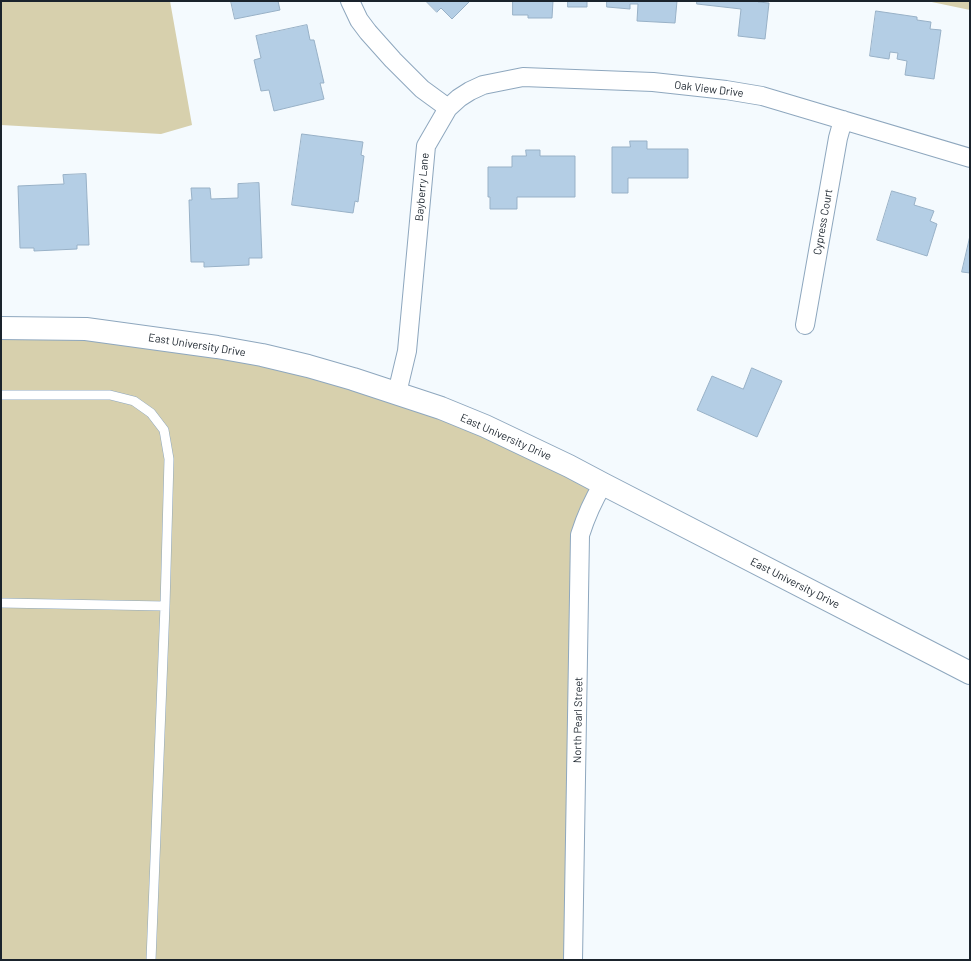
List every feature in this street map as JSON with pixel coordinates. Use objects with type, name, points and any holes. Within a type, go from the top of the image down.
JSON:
[{"type":"main road","name":"East University Drive","points":[[1,328],[86,329],[217,346],[262,355],[353,378],[441,408],[484,426],[569,466],[970,673]]},
{"type":"street","points":[[350,1],[363,26],[393,60],[422,89],[448,108]]},
{"type":"street","name":"Oak View Drive","points":[[448,108],[459,98],[483,84],[523,77],[653,82],[726,90],[762,96],[970,158]]},
{"type":"street","name":"Bayberry Lane","points":[[397,393],[407,351],[426,146],[448,108]]},
{"type":"street","name":"Cypress Court","points":[[806,325],[838,138],[843,120]]},
{"type":"street","name":"North Pearl Street","points":[[573,960],[580,535],[585,518],[593,500],[603,484]]},
{"type":"lane","points":[[1,395],[110,395],[134,402],[151,413],[164,430],[169,459],[165,606],[151,960]]},
{"type":"lane","points":[[1,603],[165,606]]},
{"type":"shaded area","points":[[1,1],[170,1],[192,125],[161,134],[1,125]]},
{"type":"shaded area","points":[[927,1],[970,1],[970,10]]},
{"type":"shaded area","points":[[1,328],[308,366],[603,484],[585,518],[573,960],[1,960]]},
{"type":"building","points":[[231,1],[278,1],[280,10],[235,19]]},
{"type":"building","points":[[426,1],[470,1],[452,19],[441,8],[437,12]]},
{"type":"building","points":[[513,1],[553,1],[552,18],[528,18],[528,15],[513,15]]},
{"type":"building","points":[[568,1],[587,1],[587,7],[568,7]]},
{"type":"building","points":[[607,1],[677,1],[675,23],[637,21],[638,4],[630,4],[630,9],[607,7]]},
{"type":"building","points":[[697,1],[758,1],[769,3],[765,39],[738,36],[741,9],[697,4]]},
{"type":"building","points":[[876,11],[917,17],[917,20],[931,22],[930,29],[941,30],[934,79],[905,75],[907,61],[897,59],[898,53],[890,52],[889,59],[870,56]]},
{"type":"building","points":[[307,25],[310,40],[314,40],[324,83],[320,83],[324,99],[274,111],[269,90],[261,91],[254,60],[261,58],[256,36]]},
{"type":"building","points":[[302,134],[363,142],[361,155],[364,156],[358,202],[355,201],[353,213],[292,205]]},
{"type":"building","points":[[630,141],[647,141],[647,149],[688,149],[688,178],[628,178],[628,193],[612,193],[612,147],[630,147]]},
{"type":"building","points":[[526,150],[540,150],[540,156],[575,156],[575,197],[517,197],[517,209],[490,209],[490,197],[488,197],[488,167],[512,167],[512,156],[526,156]]},
{"type":"building","points":[[86,174],[89,245],[77,245],[77,249],[34,251],[34,248],[20,248],[18,186],[64,184],[63,175]]},
{"type":"building","points":[[259,183],[262,258],[249,258],[249,265],[204,267],[204,262],[191,262],[189,200],[192,200],[191,188],[210,188],[211,199],[238,198],[238,184]]},
{"type":"building","points":[[892,191],[916,198],[914,205],[934,211],[930,221],[937,224],[927,256],[877,240]]},
{"type":"building","points":[[970,236],[970,273],[962,272]]},
{"type":"building","points":[[752,368],[782,381],[757,437],[697,410],[712,376],[743,389]]}]
